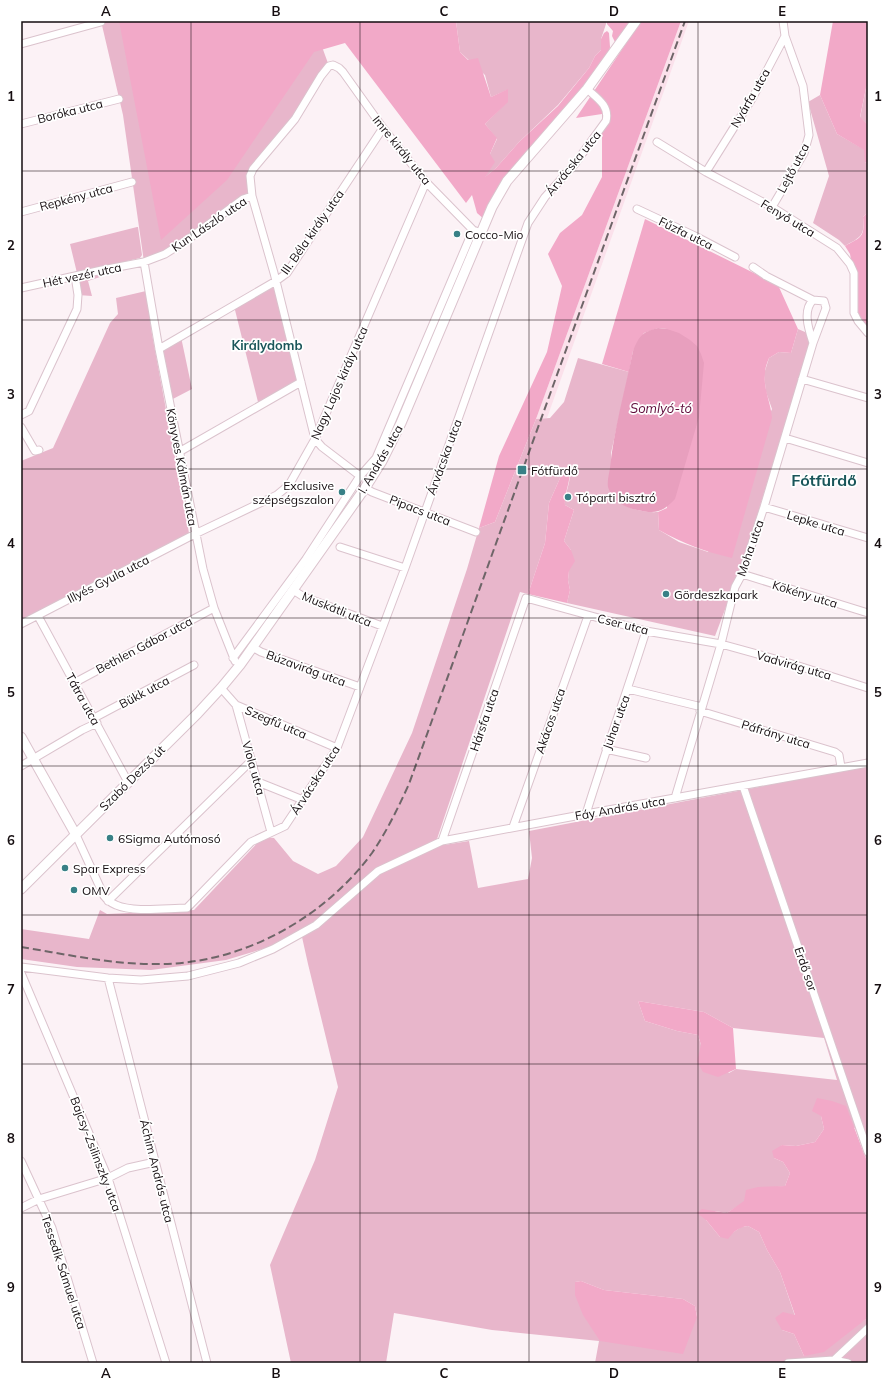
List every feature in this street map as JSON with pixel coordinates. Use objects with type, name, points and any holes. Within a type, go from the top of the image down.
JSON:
[{"type":"main road","points":[[477,231],[507,181],[587,89],[636,21]]},
{"type":"main road","name":"I. András utca","points":[[237,662],[252,647],[365,488],[382,461],[401,423],[477,231]]},
{"type":"main road","name":"Szabó Dezső út","points":[[21,889],[221,688],[237,662]]},
{"type":"main road","points":[[22,740],[76,835]]},
{"type":"street","points":[[783,21],[785,36]]},
{"type":"street","points":[[21,44],[101,22]]},
{"type":"street","name":"Nyárfa utca","points":[[706,172],[753,97],[785,36]]},
{"type":"street","name":"Lejtő utca","points":[[772,207],[804,153],[809,135],[803,86],[785,36]]},
{"type":"street","name":"Imre király utca","points":[[329,66],[333,65],[343,72],[383,128],[426,182],[477,231]]},
{"type":"street","name":"Kun László utca","points":[[144,262],[165,254],[187,240],[243,199],[252,196],[250,176],[253,169],[295,119],[318,80],[329,66]]},
{"type":"street","name":"Árvácska utca","points":[[108,901],[115,905],[131,909],[187,908],[251,842],[285,826],[337,748],[405,568],[528,223],[545,197],[574,165],[606,121],[608,115],[606,108],[587,89]]},
{"type":"street","name":"Boróka utca","points":[[21,124],[119,99]]},
{"type":"street","name":"III. Béla király utca","points":[[159,350],[287,273],[383,128]]},
{"type":"street","name":"Fenyő utca","points":[[657,142],[706,172],[772,207],[837,248],[850,264],[854,273],[854,313],[858,321],[868,332]]},
{"type":"street","name":"Repkény utca","points":[[21,212],[132,182]]},
{"type":"street","name":"Nagy Lajos király utca","points":[[195,534],[277,496],[289,485],[315,439],[426,182]]},
{"type":"street","points":[[252,196],[276,281],[315,439],[322,448],[360,476]]},
{"type":"street","name":"Fűzfa utca","points":[[637,209],[697,237],[735,257]]},
{"type":"street","name":"I. András utca","points":[[237,662],[360,476],[376,458],[477,231]]},
{"type":"street","name":"Hét vezér utca","points":[[21,288],[144,262]]},
{"type":"street","name":"Könyves Kálmán utca","points":[[144,262],[159,350],[203,569],[214,608],[237,662]]},
{"type":"street","points":[[753,267],[766,276],[813,300],[809,304],[807,314],[813,343]]},
{"type":"street","points":[[21,415],[29,411],[77,309],[78,296],[75,276]]},
{"type":"street","name":"Moha utca","points":[[675,798],[721,644],[735,587],[742,574],[764,507],[813,343],[826,308],[824,301],[813,300]]},
{"type":"street","points":[[802,379],[868,398]]},
{"type":"street","points":[[179,452],[301,382]]},
{"type":"street","points":[[21,427],[35,451],[38,450]]},
{"type":"street","points":[[785,438],[868,463]]},
{"type":"street","name":"Pipacs utca","points":[[365,488],[476,532]]},
{"type":"street","name":"Lepke utca","points":[[764,507],[868,538]]},
{"type":"street","name":"Illyés Gyula utca","points":[[21,624],[195,534]]},
{"type":"street","points":[[340,547],[405,568]]},
{"type":"street","name":"Kökény utca","points":[[742,574],[868,613]]},
{"type":"street","name":"Muskátli utca","points":[[293,590],[304,597],[382,626]]},
{"type":"street","name":"Cser utca","points":[[526,598],[646,631],[721,644]]},
{"type":"street","name":"Hársfa utca","points":[[442,841],[526,598]]},
{"type":"street","name":"Bethlen Gábor utca","points":[[74,683],[214,608]]},
{"type":"street","name":"Tátra utca","points":[[38,616],[128,782]]},
{"type":"street","name":"Akácos utca","points":[[513,827],[588,616]]},
{"type":"street","name":"Juhar utca","points":[[586,814],[606,749],[628,689],[646,631]]},
{"type":"street","name":"Vadvirág utca","points":[[721,644],[786,662],[868,688]]},
{"type":"street","name":"Búzavirág utca","points":[[252,647],[261,652],[360,687]]},
{"type":"street","name":"Bükk utca","points":[[21,766],[194,665]]},
{"type":"street","name":"Szegfű utca","points":[[221,688],[236,705],[337,748]]},
{"type":"street","points":[[628,689],[701,709]]},
{"type":"street","name":"Viola utca","points":[[236,705],[271,832]]},
{"type":"street","name":"Páfrány utca","points":[[701,709],[835,752],[839,755],[841,768]]},
{"type":"street","points":[[606,749],[646,758]]},
{"type":"street","points":[[76,835],[104,896],[108,901],[252,760]]},
{"type":"street","name":"Fáy András utca","points":[[21,967],[108,978],[141,980],[188,976],[239,963],[273,949],[316,925],[378,871],[442,841],[868,763]]},
{"type":"street","points":[[258,782],[303,800]]},
{"type":"street","name":"Erdő sor","points":[[743,786],[858,1122],[866,1140],[868,1152]]},
{"type":"street","name":"Bajcsy-Zsilinszky utca","points":[[21,973],[108,1178],[166,1363]]},
{"type":"street","name":"Áchim András utca","points":[[108,978],[207,1363]]},
{"type":"street","name":"Tessedik Sámuel utca","points":[[21,1161],[52,1228],[93,1363]]},
{"type":"street","points":[[21,1208],[39,1199],[108,1178],[128,1168],[155,1162]]},
{"type":"street","points":[[834,1360],[868,1328]]},
{"type":"street","points":[[788,1363],[834,1360],[848,1363]]},
{"type":"shaded area","points":[[101,21],[318,21],[321,44],[329,66],[295,119],[253,169],[252,196],[207,226],[144,262],[123,115]]},
{"type":"shaded area","points":[[119,21],[456,21],[460,52],[468,60],[478,58],[491,97],[508,89],[508,102],[485,124],[497,138],[490,154],[495,162],[485,177],[496,168],[519,142],[558,106],[589,68],[595,56],[601,50],[601,39],[607,31],[609,33],[610,47],[609,54],[579,95],[505,181],[485,220],[477,213],[472,195],[466,203],[345,43],[314,52],[227,180],[161,240]]},
{"type":"shaded area","points":[[456,21],[607,21],[601,39],[601,50],[595,56],[589,68],[558,105],[519,142],[496,168],[483,179],[490,154],[497,139],[485,124],[507,102],[507,90],[491,97],[485,75],[460,52]]},
{"type":"shaded area","points":[[607,21],[633,21],[618,41],[615,42],[612,36],[613,31],[607,24]]},
{"type":"shaded area","points":[[641,21],[681,21],[536,419],[495,522],[479,528],[499,456],[547,352],[562,286],[548,254],[560,233],[582,215],[602,177],[602,114],[576,118]]},
{"type":"shaded area","points":[[681,21],[689,21],[547,418],[536,419]]},
{"type":"shaded area","points":[[833,21],[868,21],[868,84],[860,117],[868,125],[868,164],[865,162],[864,150],[837,134],[820,95]]},
{"type":"shaded area","points":[[868,84],[868,125],[860,118]]},
{"type":"shaded area","points":[[820,95],[837,134],[865,150],[865,162],[868,164],[868,212],[863,217],[863,229],[860,236],[845,246],[839,240],[813,223],[829,176],[808,102]]},
{"type":"shaded area","points":[[868,212],[868,327],[853,317],[853,270],[850,254],[845,246],[861,236],[863,229],[863,217]]},
{"type":"shaded area","points":[[645,219],[778,285],[798,329],[791,353],[779,352],[769,358],[766,366],[765,384],[772,418],[732,558],[694,547],[659,530],[658,512],[667,508],[667,329],[658,328],[644,333],[633,351],[629,372],[602,364]]},
{"type":"shaded area","points":[[138,227],[142,255],[140,258],[77,273],[70,244]]},
{"type":"shaded area","points":[[102,270],[103,276],[88,281],[92,296],[78,295],[75,276]]},
{"type":"shaded area","points":[[276,281],[301,382],[259,406],[234,306]]},
{"type":"shaded area","points":[[146,291],[152,334],[189,533],[21,621],[21,461],[53,448],[110,323],[118,314],[116,298]]},
{"type":"shaded area","points":[[798,329],[812,335],[743,562],[715,636],[567,603],[570,590],[568,580],[571,550],[564,541],[574,510],[565,505],[570,471],[568,466],[564,469],[549,503],[545,543],[528,594],[520,592],[437,839],[444,845],[469,841],[478,888],[528,879],[532,858],[529,831],[868,766],[868,1164],[855,1128],[821,1116],[824,1129],[815,1142],[796,1146],[782,1145],[774,1158],[783,1162],[790,1173],[785,1186],[777,1187],[762,1193],[727,1213],[715,1211],[706,1220],[720,1237],[731,1234],[741,1227],[748,1226],[759,1232],[767,1250],[780,1272],[795,1316],[782,1330],[794,1334],[804,1356],[866,1319],[868,1315],[868,1363],[595,1363],[599,1341],[492,1330],[394,1313],[386,1363],[291,1363],[270,1265],[315,1160],[338,1087],[302,937],[226,960],[151,970],[77,967],[21,959],[21,929],[89,939],[100,910],[107,914],[194,910],[263,837],[274,838],[293,861],[318,874],[336,866],[363,837],[412,733],[467,569],[479,528],[495,522],[536,419],[550,418],[564,402],[578,358],[629,372],[611,453],[614,500],[646,512],[658,512],[659,530],[679,542],[708,552],[772,409],[766,392],[764,374],[769,358],[779,352],[791,353]],"holes":[[[638,1001],[704,1012],[733,1028],[824,1038],[837,1080],[736,1069],[729,1073],[701,1045],[698,1035],[677,1031],[645,1021]],[[581,1281],[604,1290],[683,1299],[695,1306],[697,1317],[575,1282]]]},
{"type":"shaded area","points":[[181,337],[192,389],[169,401],[159,349]]},
{"type":"shaded area","points":[[568,465],[570,475],[565,505],[574,510],[564,541],[571,550],[575,561],[569,571],[568,580],[570,590],[567,603],[528,594],[545,543],[549,503],[564,469]]},
{"type":"shaded area","points":[[638,1001],[704,1012],[733,1028],[736,1069],[718,1077],[703,1072],[697,1061],[701,1045],[698,1035],[677,1031],[645,1021]]},
{"type":"shaded area","points":[[817,1098],[846,1106],[868,1164],[868,1315],[866,1319],[824,1352],[804,1356],[794,1334],[782,1330],[775,1318],[783,1312],[795,1315],[780,1272],[767,1250],[759,1232],[748,1226],[736,1230],[728,1239],[720,1237],[706,1220],[697,1213],[702,1209],[727,1213],[744,1201],[746,1190],[758,1187],[785,1186],[790,1173],[783,1162],[774,1158],[772,1151],[782,1145],[796,1146],[815,1142],[824,1129],[821,1116],[812,1111]]},
{"type":"shaded area","points":[[581,1281],[604,1290],[683,1299],[695,1306],[697,1317],[683,1354],[600,1341],[583,1315],[575,1295],[575,1282]]},
{"type":"water","name":"Somlyó-tó","points":[[658,328],[679,333],[690,340],[697,346],[704,363],[699,417],[675,499],[662,510],[649,512],[632,509],[619,503],[612,496],[608,487],[608,482],[617,424],[633,351],[642,335],[648,331]]},
{"type":"railway","points":[[21,947],[87,958],[136,964],[184,963],[216,957],[246,948],[275,935],[303,919],[352,877],[372,853],[383,836],[409,784],[685,21]]},
{"type":"place","name":"Cocco-Mio","points":[[457,234]]},
{"type":"place","name":"Fótfürdő","points":[[522,470]]},
{"type":"place","name":"Exclusive szépségszalon","points":[[342,492]]},
{"type":"place","name":"Tóparti bisztró","points":[[568,497]]},
{"type":"place","name":"Gördeszkapark","points":[[666,594]]},
{"type":"place","name":"6Sigma Autómosó","points":[[110,838]]},
{"type":"place","name":"Spar Express","points":[[65,868]]},
{"type":"place","name":"OMV","points":[[74,890]]},
{"type":"district","name":"Királydomb","points":[[267,345]]},
{"type":"district","name":"Fótfürdő","points":[[824,480]]}]
